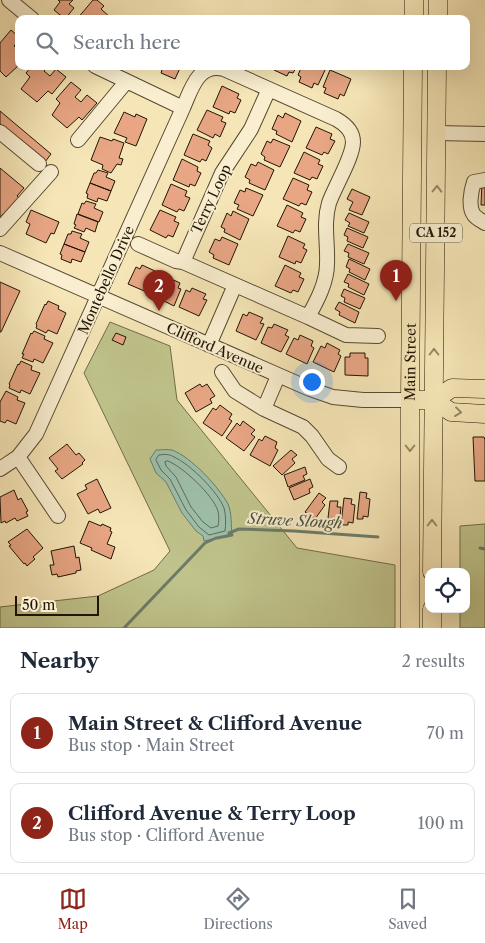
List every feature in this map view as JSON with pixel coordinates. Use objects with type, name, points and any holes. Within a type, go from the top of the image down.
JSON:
[{"type":"main road","points":[[414,0],[414,15]]},
{"type":"main road","points":[[438,0],[438,15]]},
{"type":"main road","name":"Main Street","points":[[410,628],[413,70]]},
{"type":"main road","name":"Main Street","points":[[432,568],[438,70]]},
{"type":"main road","points":[[412,132],[437,133]]},
{"type":"main road","points":[[410,400],[434,400],[452,388],[485,389]]},
{"type":"main road","points":[[434,400],[451,412],[485,414]]},
{"type":"main road","points":[[432,613],[432,628]]},
{"type":"street","points":[[9,0],[27,15]]},
{"type":"street","points":[[103,70],[183,108]]},
{"type":"street","name":"Montebello Drive","points":[[0,469],[18,457],[36,434],[196,80],[206,70]]},
{"type":"street","name":"Montebello Drive","points":[[225,70],[268,89]]},
{"type":"street","points":[[78,140],[126,82]]},
{"type":"street","points":[[268,89],[336,119],[348,127],[353,140],[352,149],[327,210],[326,277],[308,317]]},
{"type":"street","name":"Terry Loop","points":[[184,262],[222,173],[251,129],[268,89]]},
{"type":"street","points":[[0,132],[39,164]]},
{"type":"street","points":[[437,133],[485,134]]},
{"type":"street","points":[[0,230],[51,172]]},
{"type":"street","points":[[485,180],[474,182],[471,190],[471,205],[474,216],[485,223]]},
{"type":"street","points":[[138,244],[176,261],[184,262],[346,335],[378,336]]},
{"type":"street","name":"Clifford Avenue","points":[[0,253],[278,376],[333,397],[363,400],[410,400]]},
{"type":"street","points":[[209,345],[234,285]]},
{"type":"street","points":[[222,372],[235,391],[264,409],[303,427],[312,436],[328,459],[339,467]]},
{"type":"street","points":[[264,409],[278,376]]},
{"type":"street","points":[[18,457],[58,516]]},
{"type":"green space","points":[[110,322],[170,346],[177,400],[297,548],[395,565],[395,628],[0,628],[0,607],[98,596],[154,570],[170,551],[84,373]]},
{"type":"green space","points":[[485,524],[485,628],[460,628],[460,613],[470,613],[470,568],[460,568],[460,526]]},
{"type":"water","points":[[156,450],[172,450],[195,465],[211,481],[228,504],[231,515],[232,535],[204,541],[203,536],[196,531],[182,513],[166,482],[156,473],[150,459]]},
{"type":"building","points":[[58,0],[73,0],[69,4],[74,8],[68,15],[60,15],[54,10],[60,2]]},
{"type":"building","points":[[93,0],[97,0],[104,6],[101,9],[108,15],[80,15]]},
{"type":"building","points":[[11,30],[15,34],[15,69],[6,77],[0,71],[0,43]]},
{"type":"building","points":[[29,70],[45,70],[50,76],[57,70],[66,77],[52,94],[48,91],[37,102],[21,89],[30,77],[26,73]]},
{"type":"building","points":[[162,70],[179,70],[175,79],[161,73]]},
{"type":"building","points":[[274,70],[295,70],[293,73],[289,72],[287,76]]},
{"type":"building","points":[[300,70],[325,70],[318,85],[314,83],[312,88],[299,82],[301,77],[298,75]]},
{"type":"building","points":[[330,70],[351,79],[344,96],[340,94],[338,99],[324,93],[326,88],[323,87]]},
{"type":"building","points":[[71,82],[81,90],[75,97],[81,102],[87,95],[97,103],[82,120],[79,117],[67,128],[52,115],[60,103],[56,99]]},
{"type":"building","points":[[222,86],[239,94],[237,98],[241,100],[235,113],[230,111],[229,114],[213,107]]},
{"type":"building","points":[[207,110],[223,117],[221,121],[226,123],[220,137],[215,134],[213,138],[197,130]]},
{"type":"building","points":[[0,111],[51,154],[45,162],[0,124]]},
{"type":"building","points":[[124,112],[135,117],[136,114],[147,119],[136,146],[125,142],[127,138],[114,133]]},
{"type":"building","points":[[285,113],[301,121],[292,142],[276,134],[277,131],[272,129],[278,115],[283,118]]},
{"type":"building","points":[[316,127],[332,134],[330,139],[335,141],[328,154],[324,152],[322,155],[306,148]]},
{"type":"building","points":[[193,134],[210,141],[208,145],[212,148],[206,161],[202,159],[200,162],[184,155]]},
{"type":"building","points":[[100,137],[124,143],[119,158],[123,159],[121,165],[117,164],[111,173],[102,169],[103,165],[91,160]]},
{"type":"building","points":[[273,139],[290,146],[280,167],[264,160],[265,157],[261,154],[267,141],[271,143]]},
{"type":"building","points":[[304,152],[320,160],[318,164],[323,166],[317,179],[312,177],[310,180],[294,173]]},
{"type":"building","points":[[182,159],[198,167],[197,171],[201,173],[195,186],[190,184],[189,187],[173,180]]},
{"type":"building","points":[[258,162],[274,170],[265,190],[249,183],[250,180],[245,177],[251,164],[256,166]]},
{"type":"building","points":[[0,168],[24,188],[17,196],[21,199],[6,217],[3,214],[0,218]]},
{"type":"building","points":[[98,170],[108,173],[106,177],[115,181],[111,191],[90,183],[94,173]]},
{"type":"building","points":[[293,178],[309,185],[307,190],[312,192],[306,205],[301,203],[299,206],[283,199]]},
{"type":"building","points":[[482,182],[485,182],[485,205],[481,205]]},
{"type":"building","points":[[90,183],[111,191],[107,201],[98,198],[97,202],[87,198],[88,194],[86,193]]},
{"type":"building","points":[[171,184],[187,191],[185,196],[190,198],[184,211],[179,209],[177,212],[162,205]]},
{"type":"building","points":[[246,188],[263,195],[253,216],[237,209],[239,205],[234,203],[240,190],[245,192]]},
{"type":"building","points":[[352,189],[370,197],[362,215],[349,210],[353,202],[347,199]]},
{"type":"building","points":[[86,201],[96,204],[94,208],[103,212],[99,222],[78,214],[82,203],[84,204]]},
{"type":"building","points":[[287,205],[303,213],[301,217],[306,219],[300,232],[295,230],[293,233],[277,226]]},
{"type":"building","points":[[31,210],[59,222],[54,234],[51,233],[46,243],[26,234],[30,224],[26,222]]},
{"type":"building","points":[[160,210],[176,217],[174,221],[179,223],[173,237],[168,235],[166,238],[150,230]]},
{"type":"building","points":[[233,211],[249,219],[240,240],[224,232],[225,229],[221,227],[227,213],[231,216]]},
{"type":"building","points":[[349,213],[369,222],[364,233],[348,226],[350,223],[345,220]]},
{"type":"building","points":[[77,214],[98,222],[95,232],[86,228],[84,232],[74,228]]},
{"type":"building","points":[[347,228],[368,237],[363,248],[347,241],[348,237],[344,235]]},
{"type":"building","points":[[72,231],[82,234],[80,238],[89,242],[85,252],[64,244],[68,234],[71,234]]},
{"type":"building","points":[[288,236],[305,244],[303,248],[307,250],[301,263],[296,261],[295,264],[279,257]]},
{"type":"building","points":[[222,237],[238,244],[229,265],[213,258],[214,255],[209,252],[215,239],[220,241]]},
{"type":"building","points":[[64,244],[85,252],[81,262],[72,259],[71,263],[61,259],[62,255],[60,254]]},
{"type":"building","points":[[348,244],[369,253],[364,264],[348,257],[349,253],[344,251]]},
{"type":"building","points":[[349,259],[370,269],[365,280],[349,272],[350,269],[346,267]]},
{"type":"building","points":[[142,265],[155,271],[153,276],[156,277],[149,293],[128,284],[136,267],[140,269]]},
{"type":"building","points":[[285,265],[301,273],[299,277],[304,279],[298,292],[293,290],[291,293],[275,286]]},
{"type":"building","points":[[348,274],[369,284],[364,295],[348,287],[349,284],[344,282]]},
{"type":"building","points":[[167,277],[180,283],[178,288],[181,289],[174,306],[154,296],[161,280],[165,281]]},
{"type":"building","points":[[0,282],[20,291],[1,332],[0,332]]},
{"type":"building","points":[[192,288],[206,294],[203,299],[207,300],[199,316],[179,307],[186,290],[190,292]]},
{"type":"building","points":[[344,289],[365,298],[360,309],[344,302],[345,298],[341,296]]},
{"type":"building","points":[[48,301],[59,306],[58,309],[66,313],[57,334],[48,330],[46,333],[36,328],[36,324]]},
{"type":"building","points":[[339,302],[359,312],[355,323],[339,315],[340,312],[335,309]]},
{"type":"building","points":[[249,312],[263,318],[260,323],[264,324],[256,340],[236,331],[243,314],[247,316]]},
{"type":"building","points":[[274,324],[288,330],[285,335],[289,337],[281,352],[261,343],[268,327],[272,328]]},
{"type":"building","points":[[34,331],[45,336],[44,339],[53,343],[43,363],[34,359],[33,362],[22,358],[31,333]]},
{"type":"building","points":[[116,333],[126,337],[123,345],[112,340]]},
{"type":"building","points":[[300,335],[313,341],[311,346],[314,348],[307,364],[286,354],[294,338],[298,340]]},
{"type":"building","points":[[327,343],[340,350],[338,354],[341,356],[334,372],[313,362],[321,346],[325,348]]},
{"type":"building","points":[[350,353],[365,353],[365,358],[368,358],[368,376],[345,375],[345,357],[350,357]]},
{"type":"building","points":[[21,361],[32,366],[31,370],[40,373],[30,394],[21,390],[20,393],[9,388],[9,384]]},
{"type":"building","points":[[200,384],[202,387],[207,384],[215,396],[210,399],[212,403],[196,412],[185,393]]},
{"type":"building","points":[[6,391],[18,397],[17,400],[25,403],[16,424],[7,420],[5,423],[0,421],[0,402]]},
{"type":"building","points":[[220,405],[232,414],[229,419],[232,421],[222,436],[203,423],[213,408],[216,410]]},
{"type":"building","points":[[243,421],[255,430],[251,434],[255,437],[244,451],[226,438],[237,423],[240,426]]},
{"type":"building","points":[[265,436],[277,442],[275,448],[278,450],[270,466],[250,455],[259,439],[262,441]]},
{"type":"building","points":[[473,437],[484,437],[485,440],[485,481],[475,481]]},
{"type":"building","points":[[67,444],[76,455],[79,453],[85,460],[83,464],[62,479],[55,471],[58,469],[49,458]]},
{"type":"building","points":[[291,450],[297,455],[292,459],[295,463],[282,475],[273,466]]},
{"type":"building","points":[[305,467],[307,474],[303,476],[305,480],[288,487],[284,475]]},
{"type":"building","points":[[97,479],[111,508],[100,513],[98,509],[88,514],[77,494],[87,489],[85,485]]},
{"type":"building","points":[[310,479],[313,487],[309,489],[310,493],[294,500],[289,488]]},
{"type":"building","points":[[14,490],[18,500],[21,498],[28,511],[26,512],[28,516],[17,521],[15,518],[6,523],[5,521],[1,523],[0,497]]},
{"type":"building","points":[[360,492],[367,493],[366,498],[370,499],[368,517],[363,516],[363,519],[357,519]]},
{"type":"building","points":[[319,493],[326,498],[322,502],[325,505],[315,519],[305,512]]},
{"type":"building","points":[[344,498],[352,499],[351,504],[355,505],[353,523],[348,522],[348,525],[341,525]]},
{"type":"building","points":[[330,501],[338,501],[337,507],[341,507],[339,525],[334,525],[334,528],[327,527]]},
{"type":"building","points":[[89,521],[111,528],[110,531],[112,532],[107,544],[115,547],[111,559],[80,543]]},
{"type":"building","points":[[27,529],[43,548],[27,566],[9,546],[11,545],[8,542]]},
{"type":"building","points":[[74,546],[76,558],[79,557],[81,570],[58,577],[57,574],[52,575],[50,565],[54,565],[51,551]]},
{"type":"waterway","name":"Struve Slough","points":[[229,533],[239,529],[378,537]]},
{"type":"waterway","name":"Struve Slough","points":[[217,538],[232,535]]},
{"type":"waterway","name":"Struve Slough","points":[[124,628],[205,543],[216,538]]},
{"type":"waterway","name":"Struve Slough","points":[[480,548],[485,549]]},
{"type":"place","name":"Main Street & Clifford Avenue","points":[[396,301]]},
{"type":"place","name":"Clifford Avenue & Terry Loop","points":[[159,311]]}]
